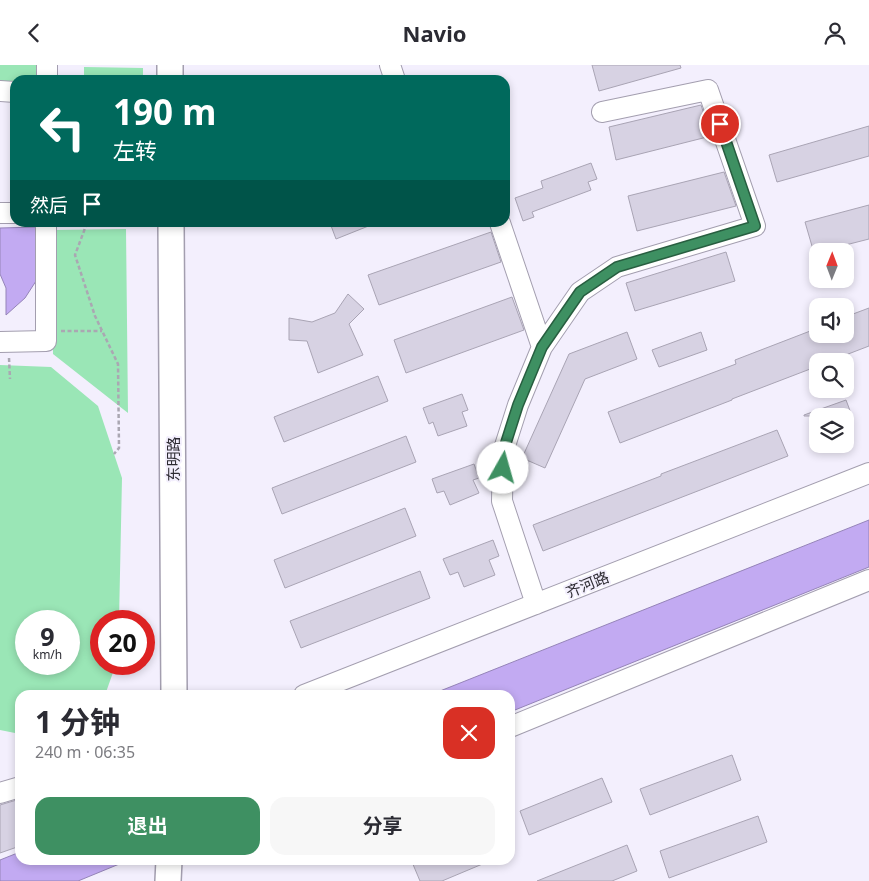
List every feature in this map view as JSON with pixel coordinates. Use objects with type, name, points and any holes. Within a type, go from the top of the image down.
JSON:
[{"type":"main road","name":"东明路","points":[[171,227],[174,690]]},
{"type":"main road","points":[[168,881],[169,865]]},
{"type":"street","points":[[536,605],[502,501],[503,452],[518,405],[542,347],[580,292],[617,267],[755,226],[708,90],[602,112]]},
{"type":"street","points":[[4,342],[46,341],[46,227]]},
{"type":"street","points":[[501,227],[542,347]]},
{"type":"street","name":"齐河路","points":[[317,690],[869,473]]},
{"type":"street","points":[[515,725],[869,580]]},
{"type":"street","points":[[0,793],[15,788]]},
{"type":"path","points":[[85,227],[74,255],[95,316],[118,364],[119,448],[114,454]]},
{"type":"path","points":[[46,331],[102,331]]},
{"type":"path","points":[[4,342],[10,379]]},
{"type":"green space","points":[[0,65],[36,65],[37,75],[10,75],[10,86],[0,86]]},
{"type":"green space","points":[[84,67],[143,68],[143,75],[84,75]]},
{"type":"green space","points":[[126,229],[128,413],[53,354],[52,230]]},
{"type":"green space","points":[[0,365],[51,367],[98,406],[122,478],[119,610],[90,610],[90,675],[112,675],[107,690],[15,690],[15,733],[0,730]]},
{"type":"shaded area","points":[[38,227],[36,281],[25,298],[6,315],[6,288],[0,274],[0,228]]},
{"type":"shaded area","points":[[869,520],[869,567],[515,710],[515,690],[443,690]]},
{"type":"shaded area","points":[[15,854],[15,865],[117,865],[78,881],[0,881],[0,860]]},
{"type":"building","points":[[592,65],[680,65],[681,68],[599,91]]},
{"type":"building","points":[[701,105],[711,136],[616,160],[609,127]]},
{"type":"building","points":[[869,126],[869,156],[777,182],[769,155]]},
{"type":"building","points":[[591,163],[597,179],[588,182],[591,190],[532,212],[534,217],[523,221],[515,198],[543,188],[541,181]]},
{"type":"building","points":[[724,172],[736,206],[637,231],[628,196]]},
{"type":"building","points":[[869,205],[869,239],[853,243],[811,243],[805,222]]},
{"type":"building","points":[[332,227],[366,227],[336,239]]},
{"type":"building","points":[[491,232],[501,262],[379,305],[368,275]]},
{"type":"building","points":[[726,252],[735,281],[635,311],[626,283]]},
{"type":"building","points":[[348,294],[364,309],[349,324],[363,355],[318,373],[307,341],[289,340],[289,318],[312,322],[335,313]]},
{"type":"building","points":[[512,297],[524,330],[406,373],[394,340]]},
{"type":"building","points":[[869,308],[869,346],[851,353],[809,353],[809,369],[620,443],[608,412],[736,364],[735,360],[809,331],[809,343],[854,343],[854,314]]},
{"type":"building","points":[[627,332],[637,359],[585,379],[545,468],[522,458],[569,354]]},
{"type":"building","points":[[701,332],[707,350],[659,367],[652,350]]},
{"type":"building","points":[[378,376],[388,401],[284,442],[274,417]]},
{"type":"building","points":[[462,394],[468,410],[462,412],[467,426],[438,436],[433,422],[429,424],[423,408]]},
{"type":"building","points":[[846,400],[849,408],[824,408]]},
{"type":"building","points":[[777,430],[788,456],[543,551],[533,525]]},
{"type":"building","points":[[406,436],[416,462],[282,514],[272,488]]},
{"type":"building","points":[[474,464],[479,478],[473,480],[479,493],[450,505],[444,491],[437,493],[432,479]]},
{"type":"building","points":[[405,508],[416,536],[285,588],[274,560]]},
{"type":"building","points":[[493,540],[499,556],[489,560],[495,575],[464,587],[458,572],[450,575],[443,559]]},
{"type":"building","points":[[420,571],[430,598],[301,648],[290,621]]},
{"type":"building","points":[[732,755],[741,780],[650,815],[640,789]]},
{"type":"building","points":[[602,778],[612,802],[529,835],[520,811]]},
{"type":"building","points":[[15,800],[15,848],[0,853],[0,805]]},
{"type":"building","points":[[758,816],[767,842],[669,878],[660,851]]},
{"type":"building","points":[[627,845],[637,871],[612,881],[537,881]]},
{"type":"building","points":[[413,865],[480,865],[442,881],[420,881]]},
{"type":"route","points":[[503,468],[503,452],[518,405],[542,347],[580,292],[617,267],[755,226],[720,124]]}]
